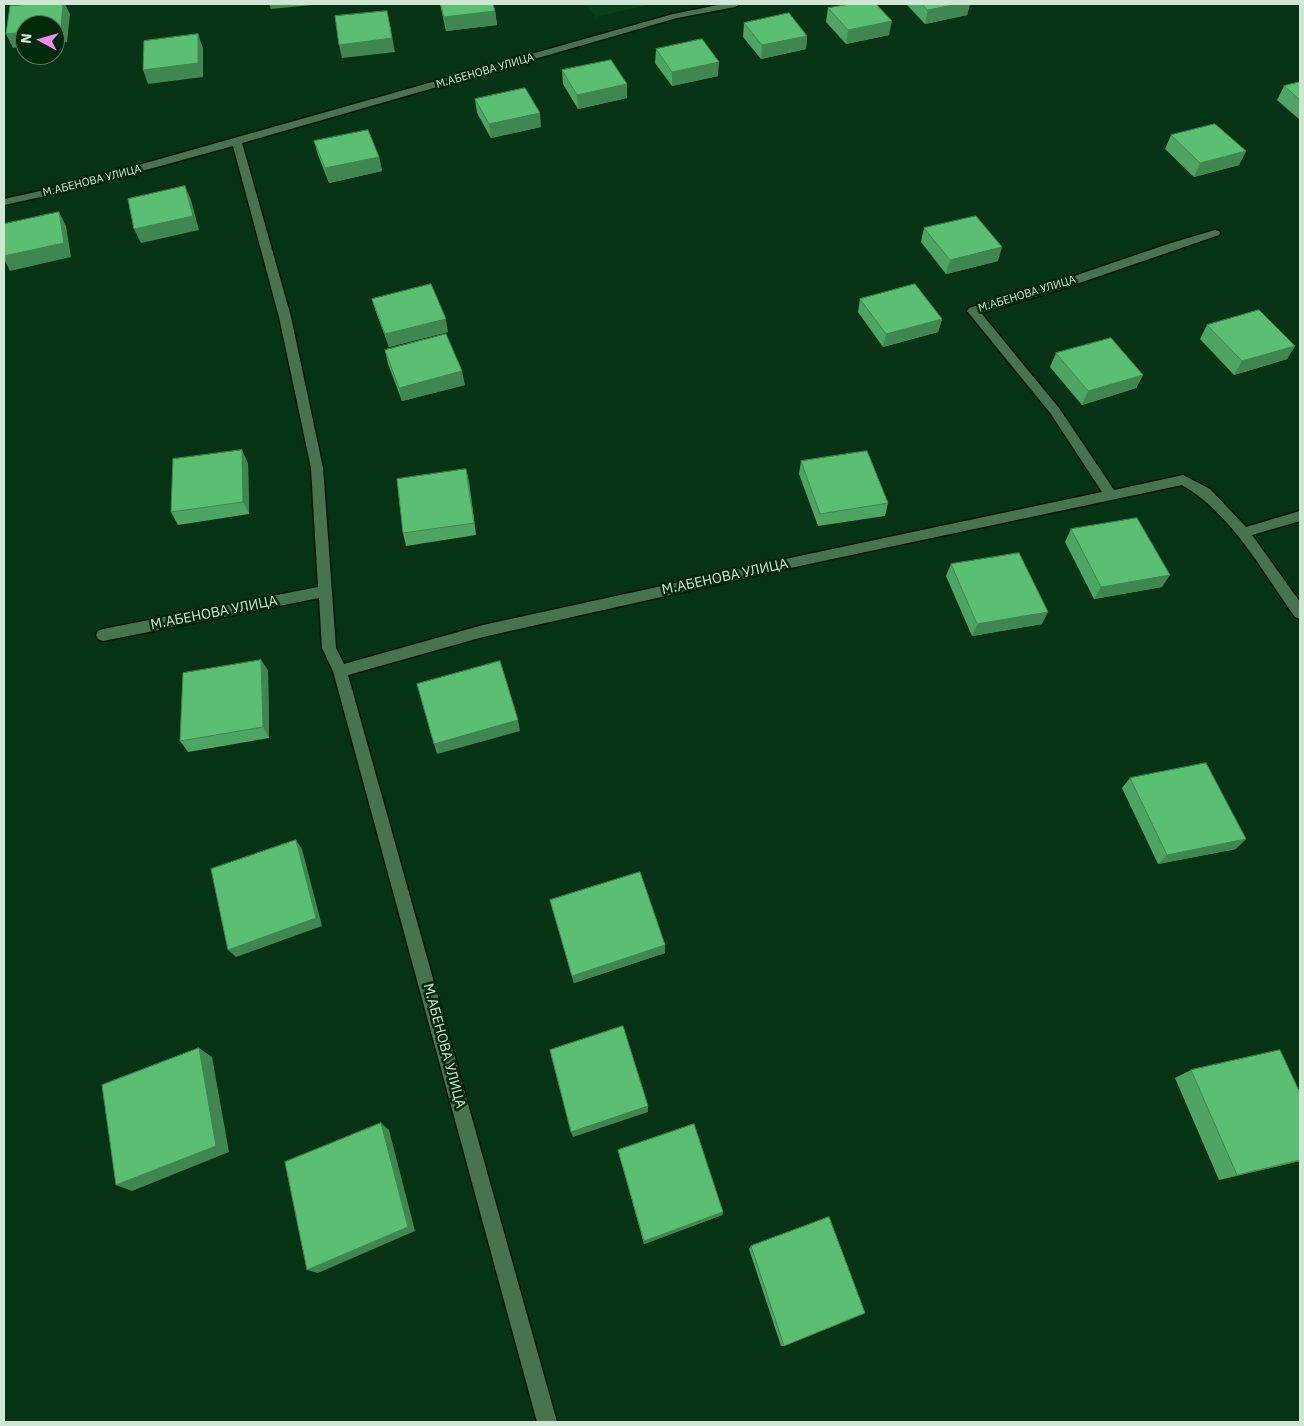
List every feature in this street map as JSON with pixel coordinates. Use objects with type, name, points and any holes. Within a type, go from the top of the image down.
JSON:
[{"type":"street","name":"М.АБЕНОВА УЛИЦА","points":[[4,202],[69,188],[237,142],[676,16],[735,4]]},
{"type":"street","name":"М.АБЕНОВА УЛИЦА","points":[[237,142],[285,317],[317,468],[329,648],[340,671],[547,1422]]},
{"type":"street","name":"М.АБЕНОВА УЛИЦА","points":[[1111,495],[1055,412],[972,312],[1055,287],[1215,233]]},
{"type":"street","name":"М.АБЕНОВА УЛИЦА","points":[[340,671],[483,631],[1184,480],[1205,492],[1243,533],[1300,613]]},
{"type":"street","points":[[1243,533],[1300,516]]},
{"type":"street","name":"М.АБЕНОВА УЛИЦА","points":[[103,635],[325,591]]},
{"type":"shaded area","points":[[586,4],[654,4],[595,17]]},
{"type":"building","points":[[63,4],[62,15],[15,15],[15,33],[6,34],[10,6]]},
{"type":"building","points":[[441,4],[493,4],[495,11],[444,17]]},
{"type":"building","points":[[851,4],[876,4],[892,21],[848,30],[828,8]]},
{"type":"building","points":[[922,4],[958,4],[928,10]]},
{"type":"building","points":[[387,11],[392,38],[339,45],[335,16]]},
{"type":"building","points":[[789,13],[807,36],[762,45],[744,23]]},
{"type":"building","points":[[198,34],[198,63],[143,70],[144,41]]},
{"type":"building","points":[[702,39],[719,62],[672,72],[656,49]]},
{"type":"building","points":[[611,60],[627,84],[577,95],[562,70]]},
{"type":"building","points":[[1300,82],[1300,100],[1284,86]]},
{"type":"building","points":[[525,88],[540,113],[489,124],[475,99]]},
{"type":"building","points":[[1215,124],[1246,151],[1200,163],[1171,135]]},
{"type":"building","points":[[368,130],[379,157],[325,168],[314,141]]},
{"type":"building","points":[[185,186],[193,216],[134,229],[128,199]]},
{"type":"building","points":[[59,212],[64,243],[4,256],[4,224]]},
{"type":"building","points":[[976,216],[1002,247],[950,260],[924,228]]},
{"type":"building","points":[[431,284],[446,319],[385,334],[372,299]]},
{"type":"building","points":[[915,284],[942,319],[886,334],[860,299]]},
{"type":"building","points":[[1259,310],[1295,346],[1242,361],[1207,325]]},
{"type":"building","points":[[446,334],[462,371],[399,388],[385,350]]},
{"type":"building","points":[[1111,338],[1143,375],[1088,391],[1056,353]]},
{"type":"building","points":[[242,450],[243,502],[171,512],[173,459]]},
{"type":"building","points":[[867,451],[888,503],[820,514],[801,461]]},
{"type":"building","points":[[466,469],[474,523],[403,533],[397,479]]},
{"type":"building","points":[[1137,518],[1170,575],[1101,587],[1071,529]]},
{"type":"building","points":[[1019,553],[1048,612],[977,624],[951,564]]},
{"type":"building","points":[[261,660],[263,727],[180,741],[183,673]]},
{"type":"building","points":[[500,661],[518,720],[434,744],[417,684]]},
{"type":"building","points":[[1206,763],[1246,839],[1167,855],[1130,778]]},
{"type":"building","points":[[296,840],[316,918],[228,950],[211,869]]},
{"type":"building","points":[[640,872],[665,945],[572,976],[550,900]]},
{"type":"building","points":[[623,1026],[648,1106],[571,1132],[550,1050]]},
{"type":"building","points":[[199,1048],[216,1146],[116,1185],[102,1085]]},
{"type":"building","points":[[1280,1050],[1300,1093],[1300,1160],[1237,1175],[1191,1070]]},
{"type":"building","points":[[381,1123],[408,1227],[307,1270],[285,1162]]},
{"type":"building","points":[[694,1124],[723,1212],[644,1241],[618,1150]]},
{"type":"building","points":[[829,1217],[865,1313],[784,1346],[751,1246]]}]
